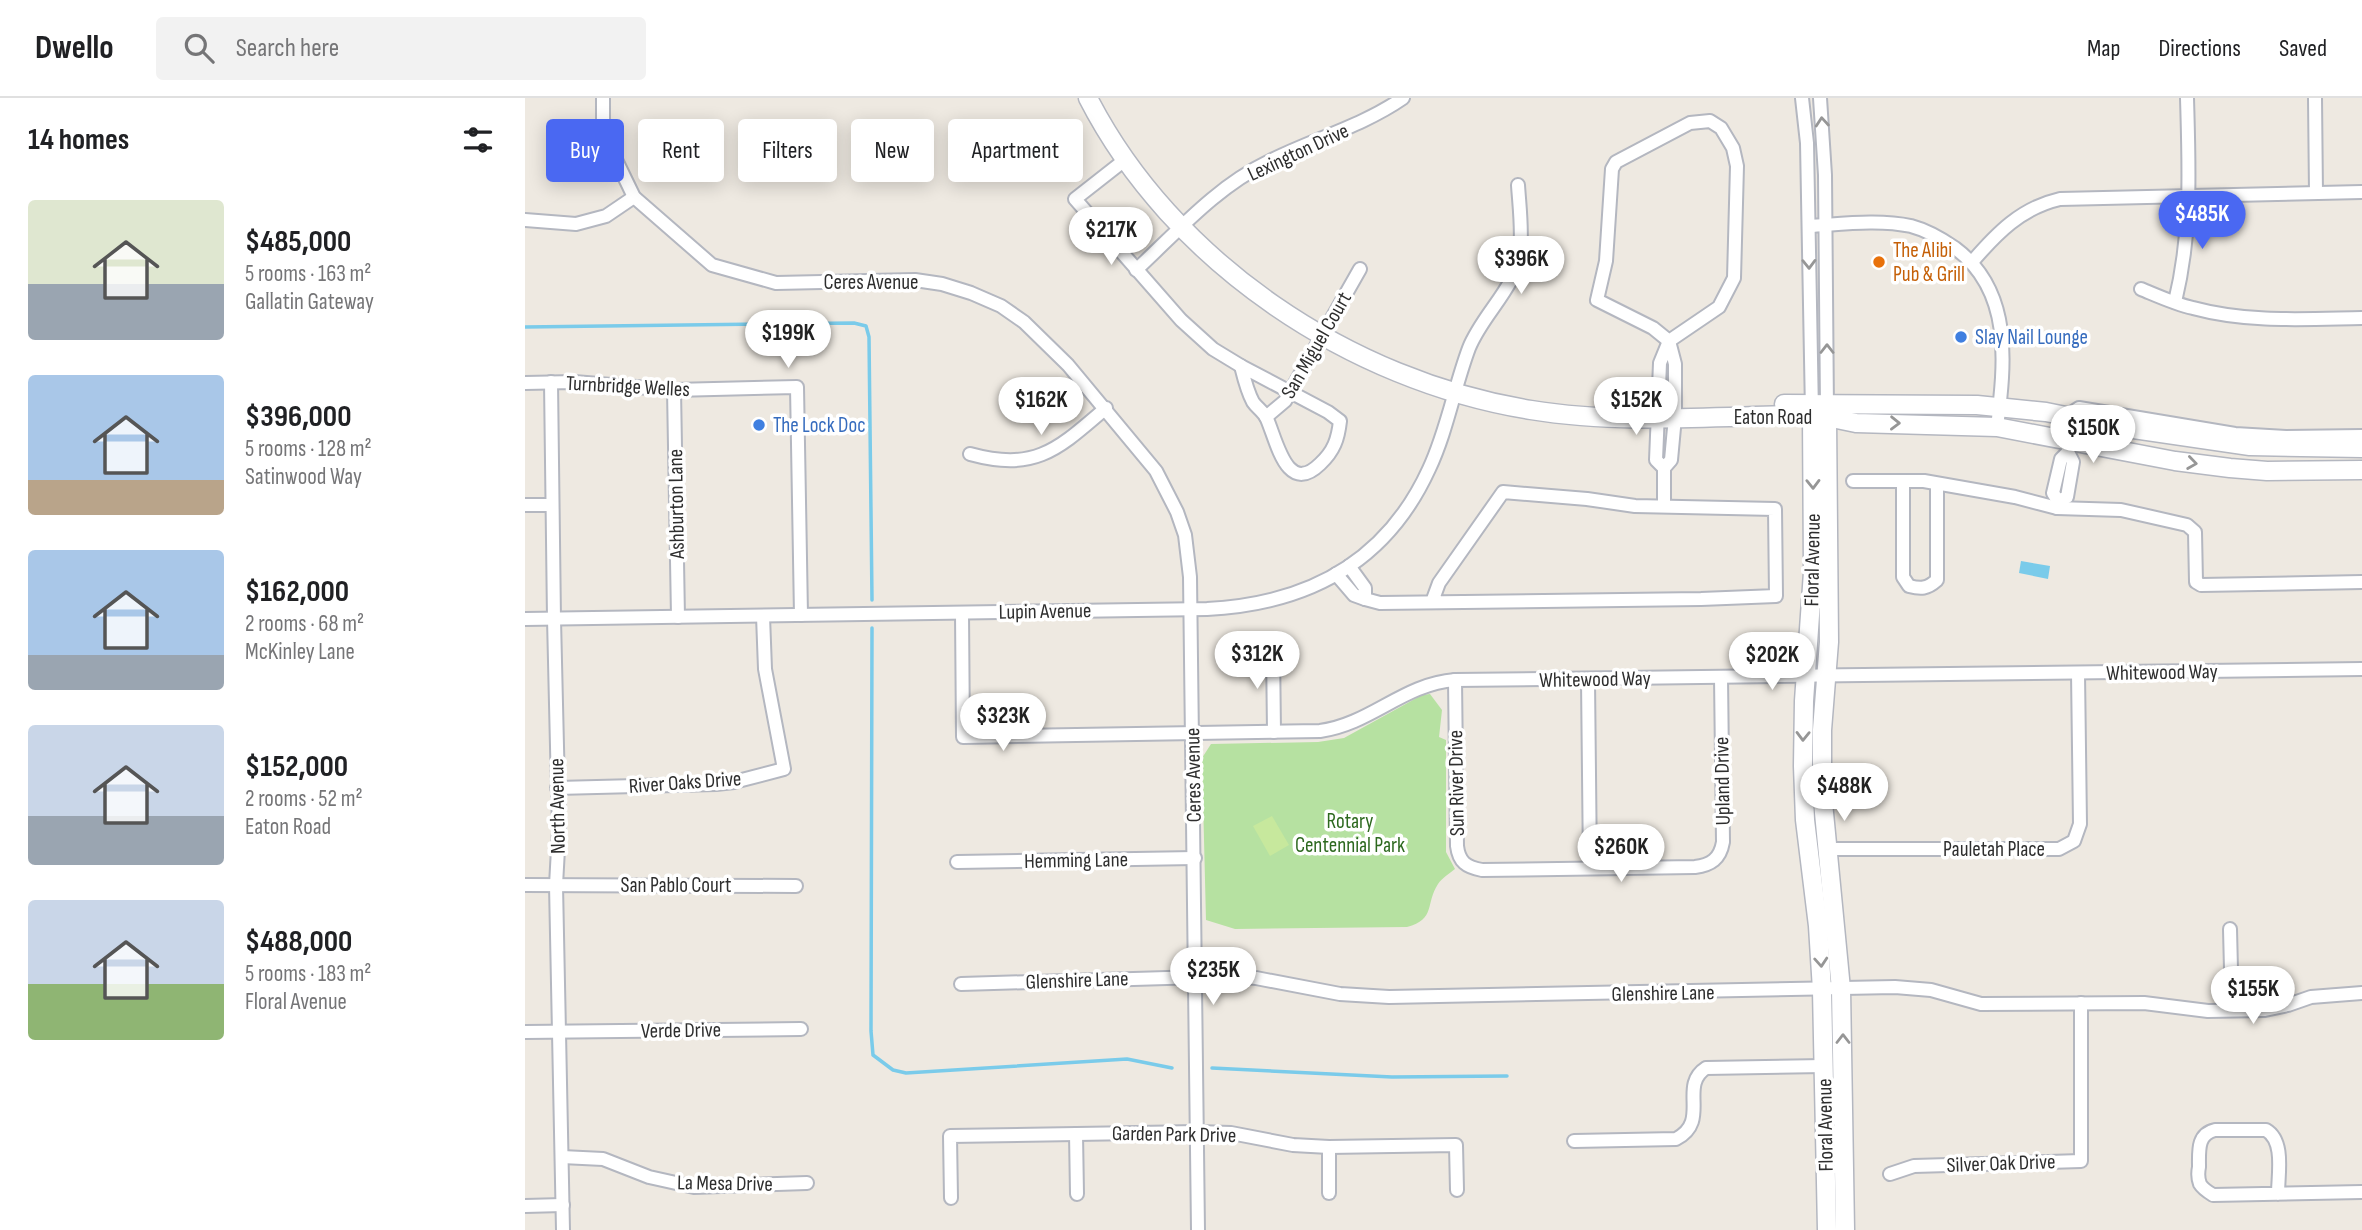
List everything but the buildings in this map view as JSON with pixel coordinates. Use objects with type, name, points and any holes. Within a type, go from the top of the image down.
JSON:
[{"type":"street","name":"Ceres Avenue","points":[[603,98],[603,133],[634,197],[712,265],[776,283],[915,280],[971,293],[1001,306],[1049,345],[1106,408],[1156,471],[1177,512],[1185,535],[1191,609],[1198,1230]]},
{"type":"street","name":"Eaton Road","points":[[1088,98],[1126,159],[1243,282],[1278,308],[1326,332],[1385,368],[1456,388],[1497,404],[1563,414],[1630,418],[1667,412],[2000,407],[2250,446],[2362,448]]},
{"type":"street","points":[[1101,98],[1132,153],[1186,223]]},
{"type":"street","name":"Lexington Drive","points":[[1136,270],[1227,187],[1267,162],[1351,127],[1403,98]]},
{"type":"street","name":"Floral Avenue","points":[[1802,98],[1807,143],[1809,226],[1829,558],[1822,762],[1827,849],[1842,989],[1845,1230]]},
{"type":"street","name":"Floral Avenue","points":[[1820,98],[1826,225],[1813,572],[1804,701],[1803,793],[1822,990],[1827,1230]]},
{"type":"street","points":[[2175,302],[2183,268],[2189,195],[2187,98]]},
{"type":"street","points":[[2315,98],[2316,193]]},
{"type":"street","points":[[1664,506],[1664,468],[1656,460],[1675,364],[1669,341],[1653,328],[1597,300],[1606,261],[1612,169],[1616,162],[1690,123],[1710,121],[1721,128],[1733,148],[1737,166],[1734,278],[1719,307],[1669,341]]},
{"type":"street","points":[[1126,159],[1075,199],[1136,270],[1213,349],[1340,421],[1338,439],[1329,455],[1311,473],[1301,475],[1292,472],[1270,432],[1266,418],[1253,401],[1241,366]]},
{"type":"street","name":"Lupin Avenue","points":[[525,619],[1191,609],[1241,607],[1302,592],[1349,566],[1388,532],[1413,500],[1433,459],[1472,343],[1512,279],[1518,262],[1521,245],[1518,186]]},
{"type":"street","points":[[1972,262],[2025,211],[2060,199],[2362,192]]},
{"type":"street","points":[[525,220],[576,225],[606,216],[634,197]]},
{"type":"street","points":[[1809,226],[1895,224],[1912,227],[1950,244],[1972,262],[1990,288],[1999,312],[2003,352],[1997,426]]},
{"type":"street","name":"San Miguel Court","points":[[1266,418],[1290,392],[1360,269]]},
{"type":"street","points":[[2141,289],[2192,308],[2243,318],[2362,318]]},
{"type":"street","name":"Turnbridge Welles","points":[[525,383],[551,382],[674,390],[797,387],[801,615]]},
{"type":"street","name":"North Avenue","points":[[551,382],[563,1230]]},
{"type":"street","name":"Ashburton Lane","points":[[674,390],[678,617]]},
{"type":"street","points":[[970,454],[1006,461],[1042,456],[1060,446],[1106,408]]},
{"type":"street","name":"Eaton Road","points":[[2067,416],[2079,408],[2235,434],[2285,437],[2362,436]]},
{"type":"street","name":"Eaton Road","points":[[1819,410],[1856,423],[1997,426],[2067,446],[2230,468],[2267,471],[2362,470]]},
{"type":"street","points":[[2057,504],[2053,493],[2067,446],[2067,416]]},
{"type":"street","points":[[1853,481],[1937,484],[2057,504],[2121,510],[2187,525],[2195,532],[2196,582],[2200,586],[2362,582]]},
{"type":"street","points":[[1903,481],[1903,577],[1909,586],[1921,589],[1929,587],[1937,580],[1937,484]]},
{"type":"street","points":[[1336,575],[1354,596],[1380,603],[1432,603],[1701,599],[1776,596],[1775,509],[1635,506],[1503,492],[1439,583],[1432,603]]},
{"type":"street","points":[[525,505],[552,505]]},
{"type":"street","points":[[1349,566],[1365,588],[1365,599]]},
{"type":"street","name":"Whitewood Way","points":[[962,612],[963,737],[1320,732],[1352,724],[1415,689],[1455,680],[2362,669]]},
{"type":"street","name":"River Oaks Drive","points":[[557,788],[716,784],[784,769],[765,669],[762,616]]},
{"type":"street","points":[[1273,649],[1274,732]]},
{"type":"street","name":"Pauletah Place","points":[[1827,849],[2059,849],[2074,841],[2080,824],[2078,673]]},
{"type":"street","name":"Upland Drive","points":[[1590,868],[1706,865],[1715,860],[1723,842],[1721,677]]},
{"type":"street","name":"Sun River Drive","points":[[1455,680],[1458,856],[1464,864],[1482,870],[1590,868]]},
{"type":"street","points":[[1588,680],[1590,868]]},
{"type":"street","name":"Hemming Lane","points":[[957,862],[1195,858]]},
{"type":"street","name":"San Pablo Court","points":[[525,885],[796,886]]},
{"type":"street","points":[[2230,929],[2232,1010]]},
{"type":"street","name":"Glenshire Lane","points":[[961,984],[1196,976],[1256,978],[1319,991],[1364,996],[1914,988],[1981,1003],[2144,1003],[2208,1011],[2265,1010],[2311,997],[2362,993]]},
{"type":"street","name":"Silver Oak Drive","points":[[1890,1174],[1914,1166],[2081,1161],[2081,1003]]},
{"type":"street","name":"Verde Drive","points":[[525,1032],[801,1029]]},
{"type":"street","points":[[1574,1141],[1675,1139],[1685,1134],[1693,1120],[1694,1082],[1706,1068],[1824,1066]]},
{"type":"street","points":[[2278,1194],[2278,1148],[2273,1134],[2266,1130],[2215,1130],[2203,1136],[2199,1142],[2198,1176],[2200,1184],[2213,1195],[2278,1194],[2362,1192]]},
{"type":"street","name":"Garden Park Drive","points":[[951,1198],[950,1136],[1197,1132],[1231,1133],[1293,1145],[1329,1147],[1456,1146],[1457,1190]]},
{"type":"street","points":[[1076,1134],[1077,1194]]},
{"type":"street","points":[[1329,1147],[1329,1193]]},
{"type":"street","name":"La Mesa Drive","points":[[562,1157],[603,1159],[649,1177],[694,1187],[807,1183]]},
{"type":"street","points":[[525,1206],[563,1205]]},
{"type":"green space","name":"Rotary Centennial Park","points":[[1430,694],[1442,710],[1439,737],[1446,740],[1446,852],[1455,869],[1438,884],[1429,910],[1422,920],[1407,927],[1235,929],[1206,920],[1202,758],[1211,744],[1318,742],[1344,738],[1422,695]]},
{"type":"green space","points":[[1272,816],[1289,845],[1270,856],[1253,826]]},
{"type":"water","points":[[2021,561],[2050,566],[2048,579],[2019,573]]},
{"type":"waterway","points":[[525,327],[854,323],[866,326],[869,337],[872,600]]},
{"type":"waterway","points":[[872,628],[873,1055],[893,1070],[906,1073],[1127,1059],[1172,1068]]},
{"type":"waterway","points":[[1212,1068],[1392,1077],[1507,1076]]},
{"type":"place","name":"The Alibi Pub & Grill","points":[[1879,262]]},
{"type":"place","name":"Slay Nail Lounge","points":[[1961,337]]},
{"type":"place","name":"The Lock Doc","points":[[759,425]]}]
